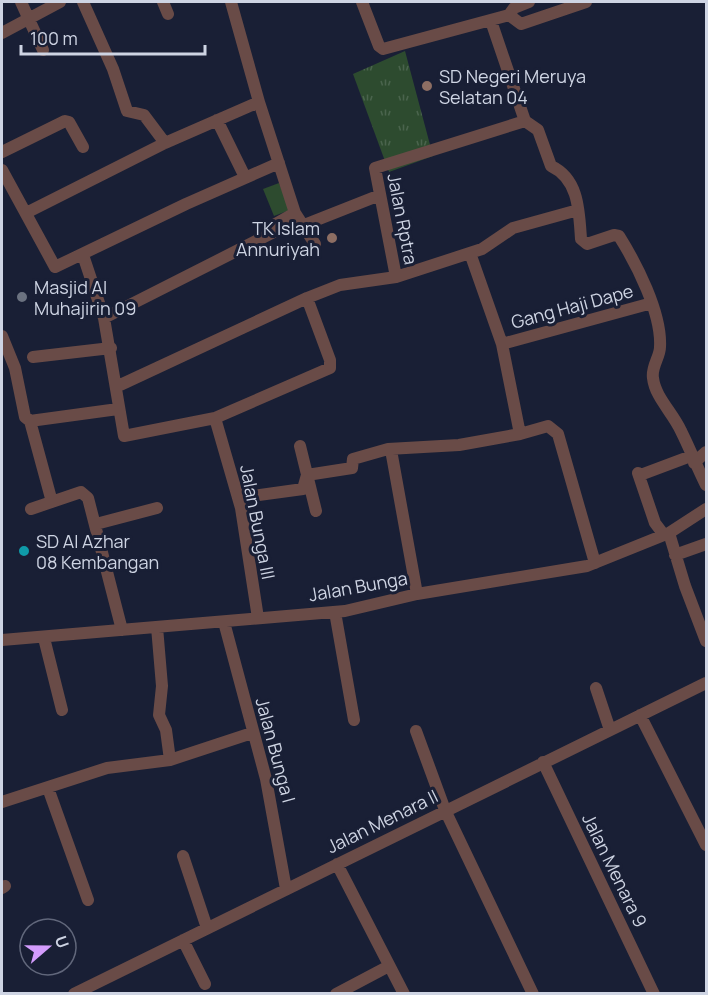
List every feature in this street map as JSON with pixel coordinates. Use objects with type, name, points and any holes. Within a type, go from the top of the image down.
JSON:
[{"type":"street","points":[[21,2],[43,50]]},
{"type":"street","points":[[2,33],[60,2]]},
{"type":"street","points":[[83,2],[127,111],[144,115],[165,143]]},
{"type":"street","points":[[163,2],[168,14]]},
{"type":"street","points":[[231,2],[259,102],[295,213],[315,244]]},
{"type":"street","points":[[362,2],[382,49],[491,21],[509,15],[514,8],[529,2]]},
{"type":"street","points":[[509,15],[521,24],[586,2]]},
{"type":"street","points":[[491,21],[525,121],[538,130],[551,166],[562,171],[569,178],[578,210],[581,239],[584,244],[614,235],[619,236],[643,279],[652,303],[660,348],[652,376],[706,485]]},
{"type":"street","points":[[26,213],[165,143],[259,102]]},
{"type":"street","points":[[217,120],[245,177]]},
{"type":"street","points":[[2,152],[65,121],[69,122],[83,147]]},
{"type":"street","name":"Jalan Rptra","points":[[396,277],[375,168],[525,121]]},
{"type":"street","points":[[2,170],[53,266],[83,255],[186,204],[279,162]]},
{"type":"street","points":[[304,225],[380,195]]},
{"type":"street","points":[[118,386],[307,298],[340,285],[396,277],[482,249],[513,228],[578,210]]},
{"type":"street","points":[[104,318],[272,233],[271,227],[295,213]]},
{"type":"street","points":[[470,253],[502,344],[520,434]]},
{"type":"street","points":[[83,255],[104,318],[111,348],[118,386],[118,409],[124,436],[215,418],[330,368],[330,360],[307,298]]},
{"type":"street","name":"Gang Haji Dape","points":[[502,344],[652,303]]},
{"type":"street","points":[[2,336],[15,368],[25,417],[30,421],[52,502]]},
{"type":"street","points":[[33,357],[111,348]]},
{"type":"street","points":[[30,421],[118,409]]},
{"type":"street","name":"Jalan Bunga III","points":[[215,418],[238,498],[258,618]]},
{"type":"street","points":[[307,475],[352,468],[353,459],[391,450],[470,444],[548,426],[558,434],[595,563]]},
{"type":"street","points":[[300,446],[316,511]]},
{"type":"street","points":[[391,450],[417,594]]},
{"type":"street","points":[[706,452],[693,459],[640,474],[655,523],[666,534],[706,641]]},
{"type":"street","points":[[238,498],[303,489],[307,475]]},
{"type":"street","points":[[31,509],[81,492],[88,498],[122,630]]},
{"type":"street","points":[[96,524],[157,508]]},
{"type":"street","name":"Jalan Bunga","points":[[2,640],[335,612],[417,594],[595,563],[666,534],[706,509]]},
{"type":"street","points":[[675,555],[706,544]]},
{"type":"street","points":[[335,612],[354,720]]},
{"type":"street","name":"Jalan Bunga I","points":[[224,622],[275,818],[277,850],[286,889]]},
{"type":"street","points":[[157,627],[162,687],[158,705],[159,715],[166,730],[170,760]]},
{"type":"street","points":[[44,638],[62,710]]},
{"type":"street","name":"Jalan Menara II","points":[[74,993],[706,683]]},
{"type":"street","points":[[596,688],[610,730]]},
{"type":"street","points":[[640,715],[706,845]]},
{"type":"street","points":[[416,731],[446,810],[533,993]]},
{"type":"street","points":[[2,802],[107,768],[170,760],[252,733]]},
{"type":"street","name":"Jalan Menara 9","points":[[543,762],[654,993]]},
{"type":"street","points":[[48,788],[88,900]]},
{"type":"street","points":[[183,856],[207,928]]},
{"type":"street","points":[[337,864],[404,993]]},
{"type":"street","points":[[183,940],[205,984]]},
{"type":"street","points":[[336,993],[389,966]]},
{"type":"green space","points":[[405,51],[433,156],[389,172],[353,74]]},
{"type":"green space","points":[[279,183],[290,210],[274,216],[263,189]]},
{"type":"place","name":"SD Negeri Meruya Selatan 04","points":[[427,86]]},
{"type":"place","name":"TK Islam Annuriyah","points":[[332,238]]},
{"type":"place","name":"Masjid Al Muhajirin 09","points":[[22,297]]},
{"type":"place","name":"SD Al Azhar 08 Kembangan","points":[[24,551]]}]
